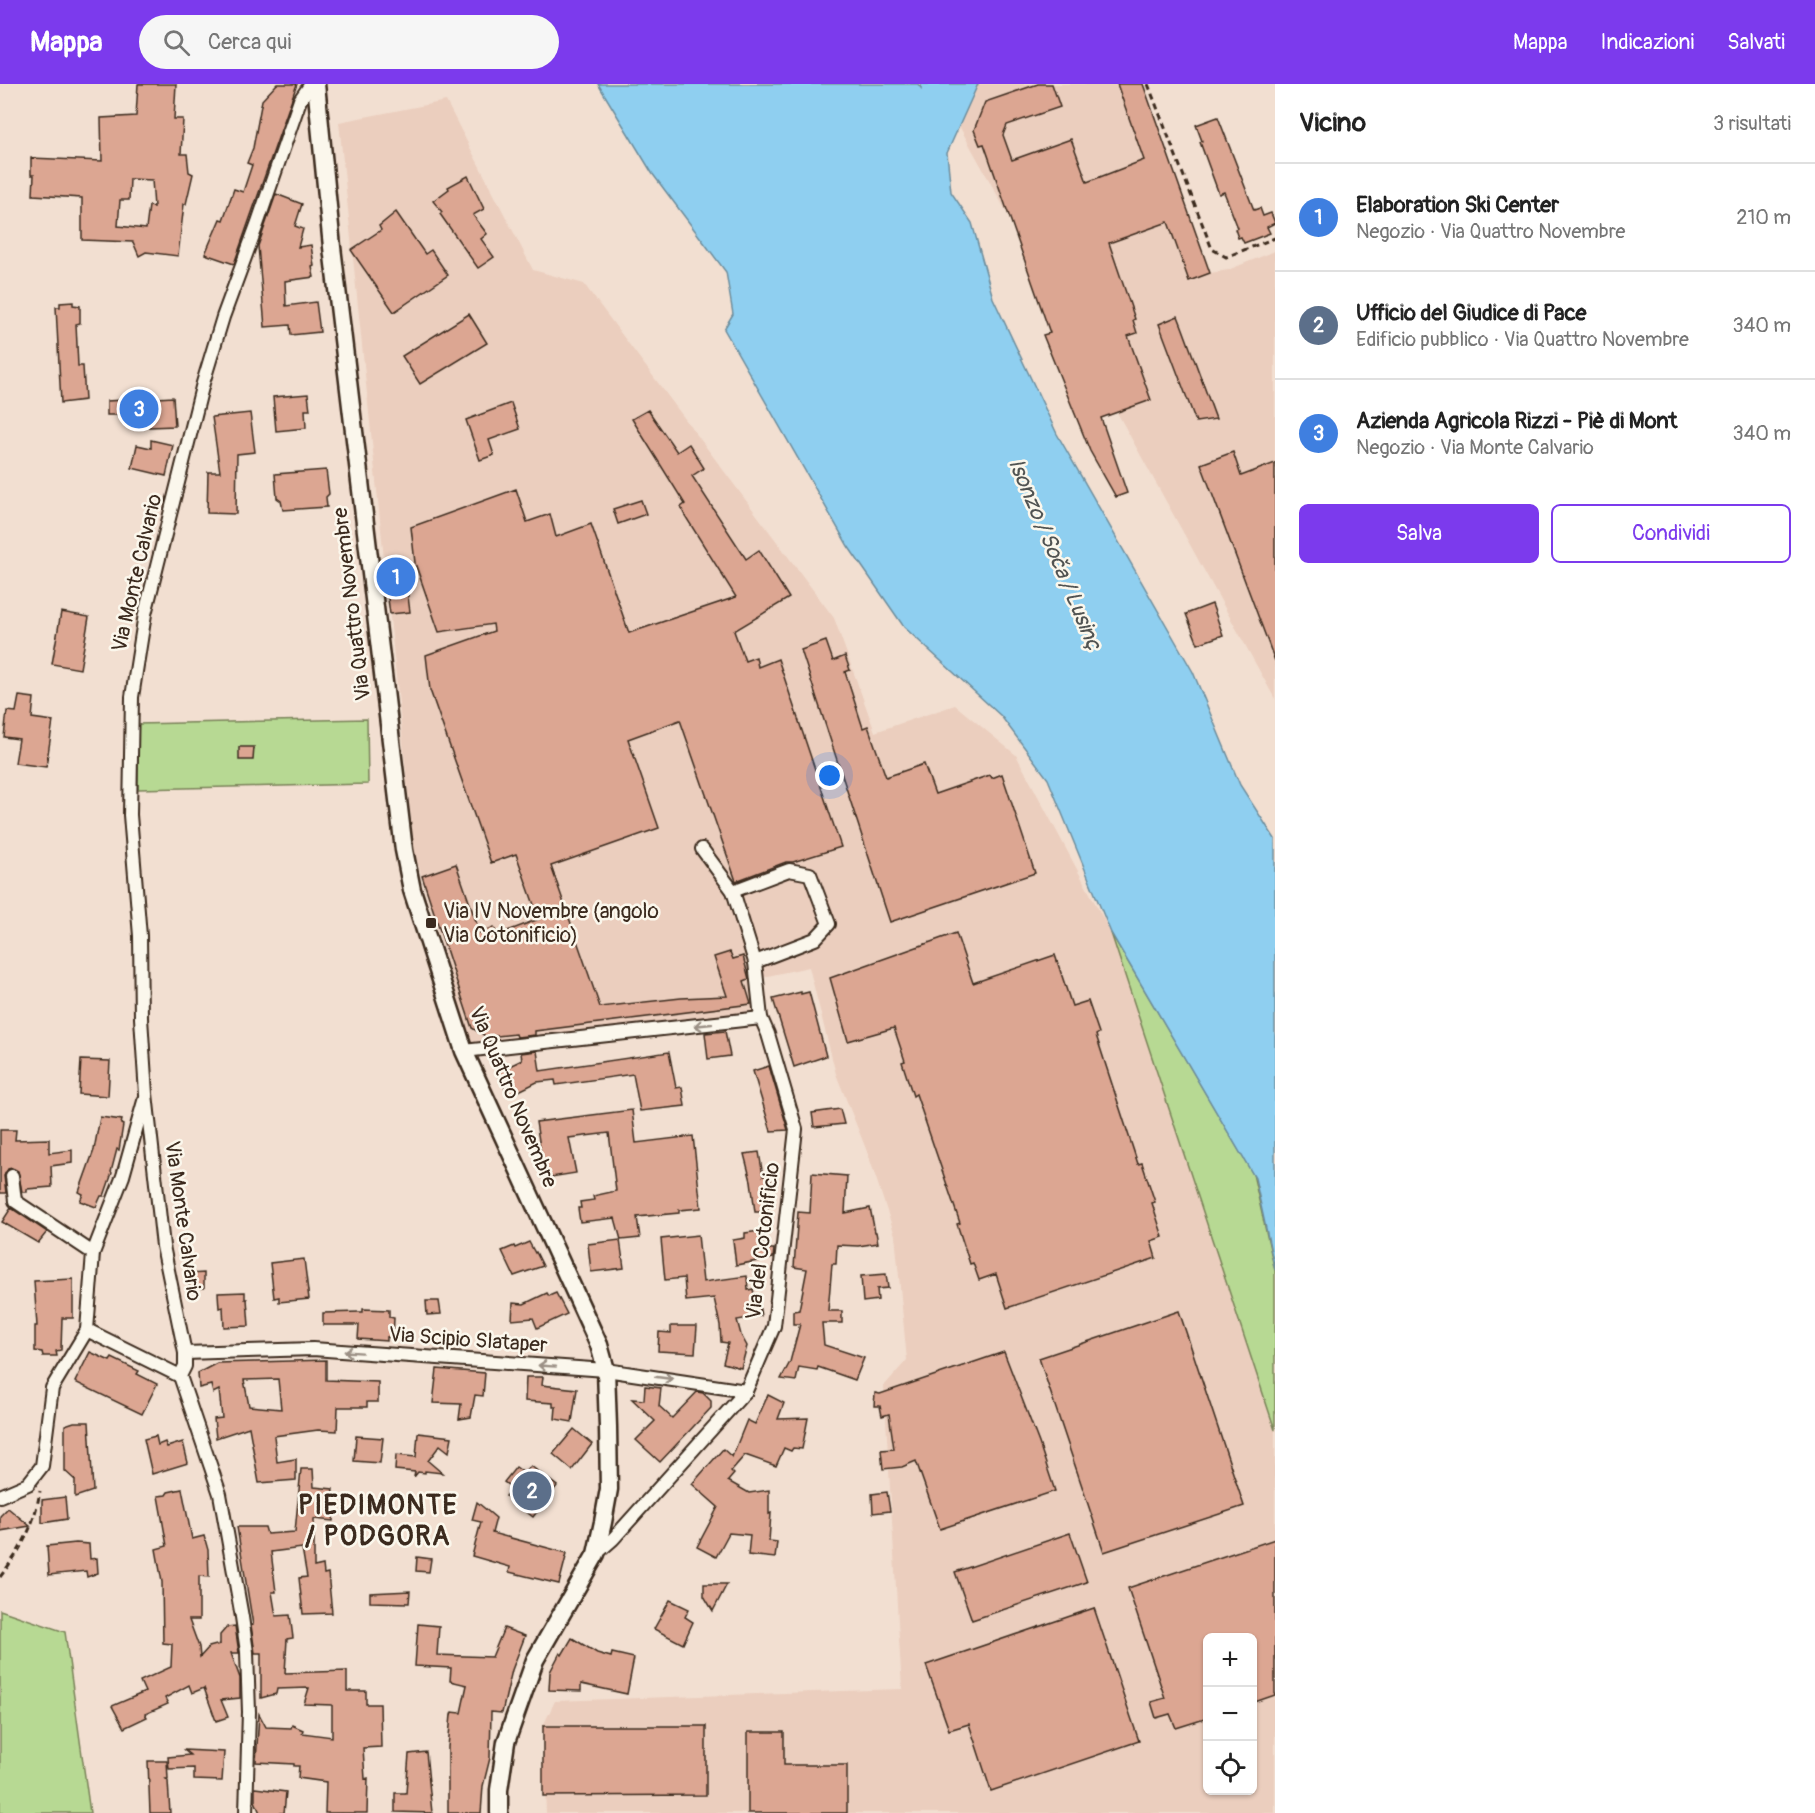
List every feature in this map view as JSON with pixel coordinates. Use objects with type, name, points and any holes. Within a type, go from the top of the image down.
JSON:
[{"type":"main road","name":"Via Quattro Novembre","points":[[316,84],[332,247],[404,850],[412,890],[464,1051],[599,1345],[606,1370],[609,1489],[596,1554],[535,1660],[506,1742],[499,1790],[499,1813]]},
{"type":"street","name":"Via Monte Calvario","points":[[185,1353],[163,1246],[146,1094],[141,1018],[140,936],[130,815],[132,697],[153,577],[222,317],[300,100],[311,84]]},
{"type":"street","name":"Via del Cotonificio","points":[[596,1554],[613,1539],[746,1391],[774,1326],[796,1129],[768,1034],[761,1018],[755,962],[733,891],[702,849]]},
{"type":"street","points":[[733,891],[789,870],[810,874],[829,924],[815,939],[755,962]]},
{"type":"street","points":[[464,1051],[761,1018]]},
{"type":"street","name":"Via Monte Calvario","points":[[42,1466],[52,1388],[87,1330],[93,1253],[123,1176],[146,1094]]},
{"type":"street","points":[[12,1176],[15,1201],[93,1253]]},
{"type":"street","points":[[87,1330],[180,1376],[220,1494],[247,1652],[249,1712],[246,1813]]},
{"type":"street","name":"Via Scipio Slataper","points":[[185,1353],[313,1349],[606,1370],[746,1391]]},
{"type":"street","points":[[180,1376],[185,1366],[185,1353]]},
{"type":"street","points":[[0,1496],[28,1484],[42,1466]]},
{"type":"path","points":[[1148,84],[1212,249],[1226,256],[1275,238]]},
{"type":"path","points":[[0,1578],[22,1547],[36,1517],[42,1466]]},
{"type":"shaded area","points":[[936,84],[1143,84],[1210,273],[1228,270],[1275,251],[1275,699]]},
{"type":"shaded area","points":[[446,101],[533,270],[584,284],[834,618],[875,732],[955,705],[1016,755],[1111,933],[1275,1430],[1275,1813],[546,1813],[543,1726],[555,1701],[902,1689],[884,1386],[907,1360],[895,1235],[868,1154],[836,1074],[809,967],[763,977],[766,1012],[472,1048],[414,850],[339,122]]},
{"type":"green space","points":[[367,719],[368,784],[138,789],[138,724]]},
{"type":"green space","points":[[1111,933],[1253,1174],[1275,1271],[1275,1430]]},
{"type":"green space","points":[[0,1610],[65,1632],[90,1813],[0,1813]]},
{"type":"water","name":"Isonzo / Soča / Lusinç","points":[[598,84],[918,84],[921,88],[921,84],[978,84],[947,153],[951,192],[972,223],[993,298],[1057,434],[1193,672],[1240,785],[1275,839],[1275,1270],[1255,1178],[1111,933],[1048,779],[1001,716],[904,627],[848,546],[724,329],[733,314],[726,272],[652,173]]},
{"type":"building","points":[[138,84],[176,84],[174,119],[183,119],[181,154],[187,154],[189,172],[193,174],[186,204],[184,204],[178,256],[146,252],[139,256],[133,242],[82,240],[82,198],[33,195],[34,175],[31,175],[31,158],[102,161],[101,118],[136,116]],"holes":[[[130,179],[152,180],[154,207],[149,206],[146,229],[118,226],[120,200],[129,200]]]},
{"type":"building","points":[[277,84],[297,84],[234,264],[205,254],[220,219],[223,220],[234,189],[243,192],[252,165],[247,163],[253,148],[262,100]]},
{"type":"building","points":[[1038,84],[1052,84],[1060,107],[1007,125],[1003,135],[1012,160],[1071,139],[1087,182],[1144,160],[1117,84],[1143,84],[1210,273],[1189,281],[1168,222],[1109,243],[1135,319],[1133,320],[1137,333],[1128,336],[1151,400],[1101,418],[1127,493],[1116,497],[1090,451],[1043,335],[1050,333],[984,144],[980,145],[974,130],[985,102]]},
{"type":"building","points":[[1218,117],[1254,210],[1260,208],[1263,216],[1271,213],[1275,223],[1267,227],[1270,233],[1244,243],[1241,237],[1238,238],[1235,229],[1238,228],[1224,192],[1219,194],[1196,125]]},
{"type":"building","points":[[468,176],[484,209],[473,215],[487,234],[481,239],[494,257],[478,268],[433,201],[449,189],[448,187]]},
{"type":"building","points":[[276,194],[302,204],[295,226],[303,229],[298,247],[311,245],[314,266],[312,267],[314,277],[285,281],[286,306],[316,302],[320,332],[291,335],[290,325],[265,327],[258,246]]},
{"type":"building","points":[[396,212],[425,254],[431,250],[448,275],[394,312],[351,250],[381,230],[379,226]]},
{"type":"building","points":[[73,302],[73,305],[80,306],[80,323],[76,324],[78,366],[83,366],[85,400],[61,403],[56,307],[60,307],[60,303]]},
{"type":"building","points":[[469,314],[487,343],[420,384],[402,356]]},
{"type":"building","points":[[1178,316],[1216,419],[1196,422],[1159,324]]},
{"type":"building","points":[[308,394],[310,410],[305,410],[306,428],[276,431],[273,397]]},
{"type":"building","points":[[173,397],[175,426],[149,427],[148,417],[107,415],[107,401]]},
{"type":"building","points":[[511,403],[520,429],[489,440],[494,455],[480,460],[466,420]]},
{"type":"building","points":[[648,410],[677,452],[689,444],[704,468],[692,476],[746,559],[759,550],[789,598],[734,631],[745,661],[756,657],[758,667],[778,659],[841,847],[793,862],[786,862],[736,881],[680,720],[628,739],[659,828],[551,866],[600,1007],[681,998],[727,996],[714,957],[730,952],[733,959],[743,956],[749,979],[744,981],[751,1004],[535,1031],[535,1035],[487,1037],[472,1028],[422,876],[456,864],[480,933],[494,927],[497,935],[539,919],[516,854],[491,863],[430,690],[426,655],[494,631],[493,624],[439,632],[415,563],[411,527],[516,489],[527,522],[550,514],[556,537],[591,524],[629,633],[736,597],[684,514],[681,507],[685,504],[632,419]]},
{"type":"building","points":[[250,413],[255,452],[237,454],[236,514],[207,513],[208,472],[220,472],[212,417]]},
{"type":"building","points":[[151,440],[173,445],[166,476],[132,468],[137,445],[151,448]]},
{"type":"building","points":[[1233,452],[1241,476],[1275,463],[1275,661],[1201,464]]},
{"type":"building","points":[[326,470],[329,494],[326,497],[327,507],[283,510],[281,501],[277,498],[275,474]]},
{"type":"building","points":[[641,500],[646,514],[618,524],[613,509]]},
{"type":"building","points":[[404,566],[410,612],[390,614],[384,568]]},
{"type":"building","points":[[1212,604],[1223,635],[1198,644],[1186,614]]},
{"type":"building","points":[[61,612],[89,617],[80,669],[52,664]]},
{"type":"building","points":[[826,641],[833,661],[845,656],[850,670],[845,672],[863,728],[868,726],[886,777],[924,764],[935,794],[990,775],[992,778],[1002,774],[1035,873],[890,922],[801,650]]},
{"type":"building","points":[[19,696],[34,698],[32,718],[53,721],[46,767],[15,763],[19,739],[4,737],[7,711],[16,712]]},
{"type":"building","points":[[239,747],[254,747],[253,760],[239,760]]},
{"type":"building","points":[[956,933],[973,983],[1055,955],[1072,1006],[1088,1001],[1099,1033],[1096,1035],[1138,1164],[1142,1163],[1155,1202],[1152,1203],[1163,1237],[1151,1241],[1156,1258],[1007,1308],[996,1274],[979,1280],[973,1263],[970,1264],[957,1224],[960,1223],[916,1094],[913,1096],[894,1028],[848,1041],[830,978]]},
{"type":"building","points":[[801,992],[801,994],[809,992],[826,1056],[794,1067],[773,999]]},
{"type":"building","points":[[725,1031],[730,1056],[708,1059],[705,1033]]},
{"type":"building","points":[[537,1051],[540,1071],[669,1052],[676,1088],[682,1087],[685,1106],[640,1111],[633,1074],[556,1085],[555,1080],[537,1082],[509,1096],[497,1072],[522,1060],[521,1053]]},
{"type":"building","points":[[81,1060],[110,1061],[108,1096],[79,1094]]},
{"type":"building","points":[[769,1066],[788,1130],[771,1131],[753,1071]]},
{"type":"building","points":[[840,1109],[844,1124],[814,1127],[812,1113]]},
{"type":"building","points":[[632,1110],[636,1143],[693,1136],[701,1208],[679,1210],[679,1213],[637,1217],[640,1238],[621,1240],[615,1218],[580,1222],[578,1208],[581,1208],[580,1202],[594,1200],[593,1196],[616,1191],[609,1133],[569,1138],[576,1173],[545,1178],[536,1122]]},
{"type":"building","points":[[100,1117],[122,1120],[123,1125],[112,1173],[104,1196],[101,1196],[96,1207],[80,1201],[83,1194],[79,1192],[94,1150]]},
{"type":"building","points":[[0,1130],[16,1130],[15,1140],[49,1139],[49,1153],[72,1150],[72,1163],[51,1166],[52,1187],[27,1189],[27,1192],[22,1192],[18,1171],[8,1169],[4,1176],[6,1193],[0,1193]]},
{"type":"building","points":[[759,1152],[763,1176],[771,1177],[768,1212],[755,1212],[751,1181],[744,1154]]},
{"type":"building","points":[[812,1173],[847,1176],[845,1213],[870,1208],[876,1232],[878,1243],[858,1246],[837,1245],[836,1264],[832,1264],[828,1311],[842,1311],[842,1323],[822,1323],[824,1345],[864,1358],[855,1380],[818,1367],[817,1370],[799,1367],[796,1381],[781,1379],[790,1362],[800,1324],[793,1324],[793,1311],[799,1310],[807,1269],[794,1267],[798,1212],[810,1213]]},
{"type":"building","points":[[11,1208],[47,1232],[38,1243],[2,1222]]},
{"type":"building","points":[[760,1231],[763,1249],[774,1249],[773,1258],[736,1265],[733,1240],[745,1238],[745,1233]]},
{"type":"building","points":[[698,1235],[703,1282],[747,1276],[748,1290],[753,1289],[755,1299],[758,1299],[761,1316],[737,1320],[747,1346],[741,1368],[723,1363],[728,1343],[721,1342],[714,1298],[686,1301],[684,1278],[665,1280],[661,1239]]},
{"type":"building","points":[[620,1240],[624,1268],[591,1272],[588,1244]]},
{"type":"building","points":[[529,1242],[543,1266],[514,1276],[502,1251]]},
{"type":"building","points":[[304,1259],[309,1299],[279,1302],[279,1297],[274,1298],[270,1263]]},
{"type":"building","points":[[204,1273],[204,1288],[189,1288],[189,1274]]},
{"type":"building","points":[[886,1274],[888,1288],[877,1289],[878,1300],[863,1302],[861,1276]]},
{"type":"building","points":[[73,1279],[73,1318],[62,1318],[61,1350],[56,1351],[57,1356],[43,1356],[42,1352],[35,1351],[35,1326],[37,1326],[34,1281]]},
{"type":"building","points":[[245,1292],[249,1326],[224,1327],[223,1307],[219,1308],[218,1293]]},
{"type":"building","points":[[547,1293],[549,1296],[556,1293],[567,1314],[537,1328],[533,1318],[512,1320],[513,1303],[524,1304]]},
{"type":"building","points":[[426,1301],[439,1301],[441,1314],[427,1315]]},
{"type":"building","points":[[363,1309],[389,1310],[389,1317],[394,1318],[393,1338],[387,1337],[387,1341],[358,1339],[359,1325],[323,1325],[323,1313],[363,1312]]},
{"type":"building","points":[[1179,1311],[1244,1506],[1104,1552],[1039,1358]]},
{"type":"building","points":[[671,1326],[697,1326],[695,1353],[658,1351],[659,1332],[671,1333]]},
{"type":"building","points":[[90,1352],[110,1361],[112,1358],[139,1371],[137,1374],[157,1384],[142,1414],[75,1382]]},
{"type":"building","points":[[1004,1352],[1055,1491],[940,1529],[916,1461],[902,1467],[883,1469],[881,1450],[894,1449],[889,1414],[882,1416],[880,1406],[874,1406],[875,1393],[880,1394]]},
{"type":"building","points":[[326,1360],[326,1380],[378,1382],[378,1402],[367,1402],[367,1407],[338,1407],[337,1431],[318,1430],[274,1436],[277,1462],[296,1459],[296,1480],[259,1483],[249,1427],[216,1438],[214,1419],[222,1418],[219,1390],[213,1393],[211,1385],[199,1388],[198,1373],[217,1363]],"holes":[[[278,1379],[281,1409],[249,1406],[244,1380]]]},
{"type":"building","points":[[437,1369],[485,1373],[483,1396],[475,1395],[471,1417],[459,1419],[461,1404],[433,1403]]},
{"type":"building","points":[[526,1377],[543,1377],[542,1385],[577,1389],[572,1422],[555,1419],[556,1407],[553,1407],[553,1403],[525,1401]]},
{"type":"building","points":[[645,1386],[661,1388],[659,1406],[672,1418],[697,1392],[703,1393],[711,1401],[711,1408],[660,1462],[636,1440],[655,1421],[632,1399],[644,1400]]},
{"type":"building","points":[[768,1395],[784,1403],[778,1419],[808,1418],[802,1449],[793,1448],[791,1451],[784,1448],[776,1466],[745,1455],[731,1471],[734,1474],[728,1481],[749,1493],[769,1490],[769,1514],[771,1513],[769,1541],[777,1542],[775,1558],[748,1555],[750,1535],[729,1533],[716,1557],[697,1547],[718,1507],[692,1484],[723,1449],[732,1457],[747,1420],[755,1424]]},
{"type":"building","points":[[74,1422],[89,1422],[93,1491],[75,1497],[75,1480],[65,1471],[65,1425]]},
{"type":"building","points":[[574,1429],[592,1444],[572,1470],[553,1454]]},
{"type":"building","points":[[418,1433],[452,1437],[449,1452],[440,1445],[428,1461],[442,1473],[418,1472],[414,1477],[415,1472],[395,1470],[396,1455],[416,1457]]},
{"type":"building","points":[[156,1436],[158,1445],[165,1442],[167,1447],[183,1442],[188,1463],[152,1474],[144,1439]]},
{"type":"building","points":[[356,1436],[383,1438],[380,1463],[354,1461]]},
{"type":"building","points":[[531,1466],[557,1486],[533,1517],[506,1496],[512,1488],[504,1482],[516,1467],[524,1473]]},
{"type":"building","points":[[301,1469],[313,1469],[314,1487],[333,1489],[332,1499],[335,1499],[333,1521],[314,1519],[314,1567],[323,1565],[324,1574],[328,1573],[332,1613],[303,1614],[299,1578],[307,1577],[302,1548],[271,1552],[276,1592],[272,1592],[276,1616],[290,1615],[293,1638],[287,1639],[285,1673],[347,1671],[347,1691],[366,1691],[366,1704],[380,1704],[381,1747],[363,1748],[365,1779],[368,1778],[367,1813],[325,1813],[326,1782],[298,1778],[299,1766],[294,1766],[294,1764],[256,1762],[259,1714],[266,1727],[291,1728],[292,1725],[303,1730],[302,1733],[332,1737],[332,1705],[304,1704],[309,1688],[277,1689],[276,1694],[261,1698],[261,1653],[255,1653],[251,1625],[253,1625],[237,1527],[265,1527],[267,1534],[295,1532]]},
{"type":"building","points":[[182,1489],[192,1539],[204,1536],[208,1550],[209,1577],[199,1576],[199,1620],[189,1620],[199,1647],[200,1657],[209,1647],[220,1644],[220,1635],[227,1627],[235,1626],[239,1653],[231,1653],[240,1678],[240,1698],[221,1700],[228,1717],[216,1721],[204,1688],[192,1693],[189,1685],[165,1698],[168,1704],[145,1714],[147,1717],[124,1728],[112,1706],[145,1692],[140,1681],[171,1667],[172,1644],[163,1643],[162,1582],[156,1549],[167,1546],[158,1496]]},
{"type":"building","points":[[887,1492],[890,1511],[873,1513],[872,1494]]},
{"type":"building","points":[[65,1497],[67,1519],[42,1523],[42,1500]]},
{"type":"building","points":[[477,1502],[496,1518],[492,1533],[567,1553],[559,1584],[509,1572],[510,1567],[472,1556],[481,1522],[472,1520]]},
{"type":"building","points":[[8,1508],[30,1526],[0,1531],[0,1516]]},
{"type":"building","points":[[1070,1533],[1087,1582],[972,1620],[955,1572]]},
{"type":"building","points":[[1275,1539],[1275,1695],[1257,1701],[1257,1633],[1203,1633],[1203,1720],[1176,1728],[1170,1714],[1156,1718],[1151,1702],[1165,1698],[1128,1588]]},
{"type":"building","points":[[89,1544],[90,1559],[97,1558],[98,1573],[87,1577],[86,1571],[49,1575],[47,1546]]},
{"type":"building","points":[[417,1557],[431,1559],[429,1572],[416,1571]]},
{"type":"building","points":[[704,1584],[727,1584],[713,1611],[704,1596]]},
{"type":"building","points":[[410,1591],[409,1603],[370,1602],[370,1593]]},
{"type":"building","points":[[670,1600],[689,1609],[685,1617],[693,1622],[683,1644],[654,1629]]},
{"type":"building","points":[[1094,1608],[1139,1741],[991,1791],[969,1724],[949,1730],[926,1665]]},
{"type":"building","points":[[418,1624],[439,1626],[437,1655],[492,1657],[504,1628],[525,1636],[512,1670],[502,1713],[491,1712],[490,1758],[483,1786],[481,1813],[448,1813],[448,1747],[451,1715],[452,1712],[461,1713],[467,1685],[450,1681],[451,1668],[415,1666]]},
{"type":"building","points":[[572,1638],[597,1653],[611,1657],[612,1653],[634,1658],[627,1694],[581,1684],[581,1691],[549,1690],[550,1672],[560,1653],[562,1655]]},
{"type":"building","points":[[543,1726],[706,1726],[706,1795],[543,1796]]},
{"type":"building","points":[[748,1732],[784,1732],[784,1765],[847,1765],[847,1813],[748,1813]]},
{"type":"building","points":[[184,1750],[224,1752],[222,1781],[194,1780],[194,1768],[169,1769],[168,1757],[190,1755]]},
{"type":"building","points":[[426,1752],[432,1813],[395,1812],[395,1793],[406,1793],[409,1754]]},
{"type":"building","points":[[148,1761],[167,1761],[168,1779],[166,1779],[170,1813],[150,1813]]},
{"type":"building","points":[[255,1788],[286,1792],[284,1813],[260,1813],[255,1801]]},
{"type":"place","name":"Azienda Agricola Rizzi - Piè di Mont","points":[[139,409]]},
{"type":"place","name":"Elaboration Ski Center","points":[[396,577]]},
{"type":"place","name":"Via IV Novembre (angolo Via Cotonificio)","points":[[431,923]]},
{"type":"place","name":"Ufficio del Giudice di Pace","points":[[532,1491]]},
{"type":"district","name":"PIEDIMONTE / PODGORA","points":[[378,1520]]}]
